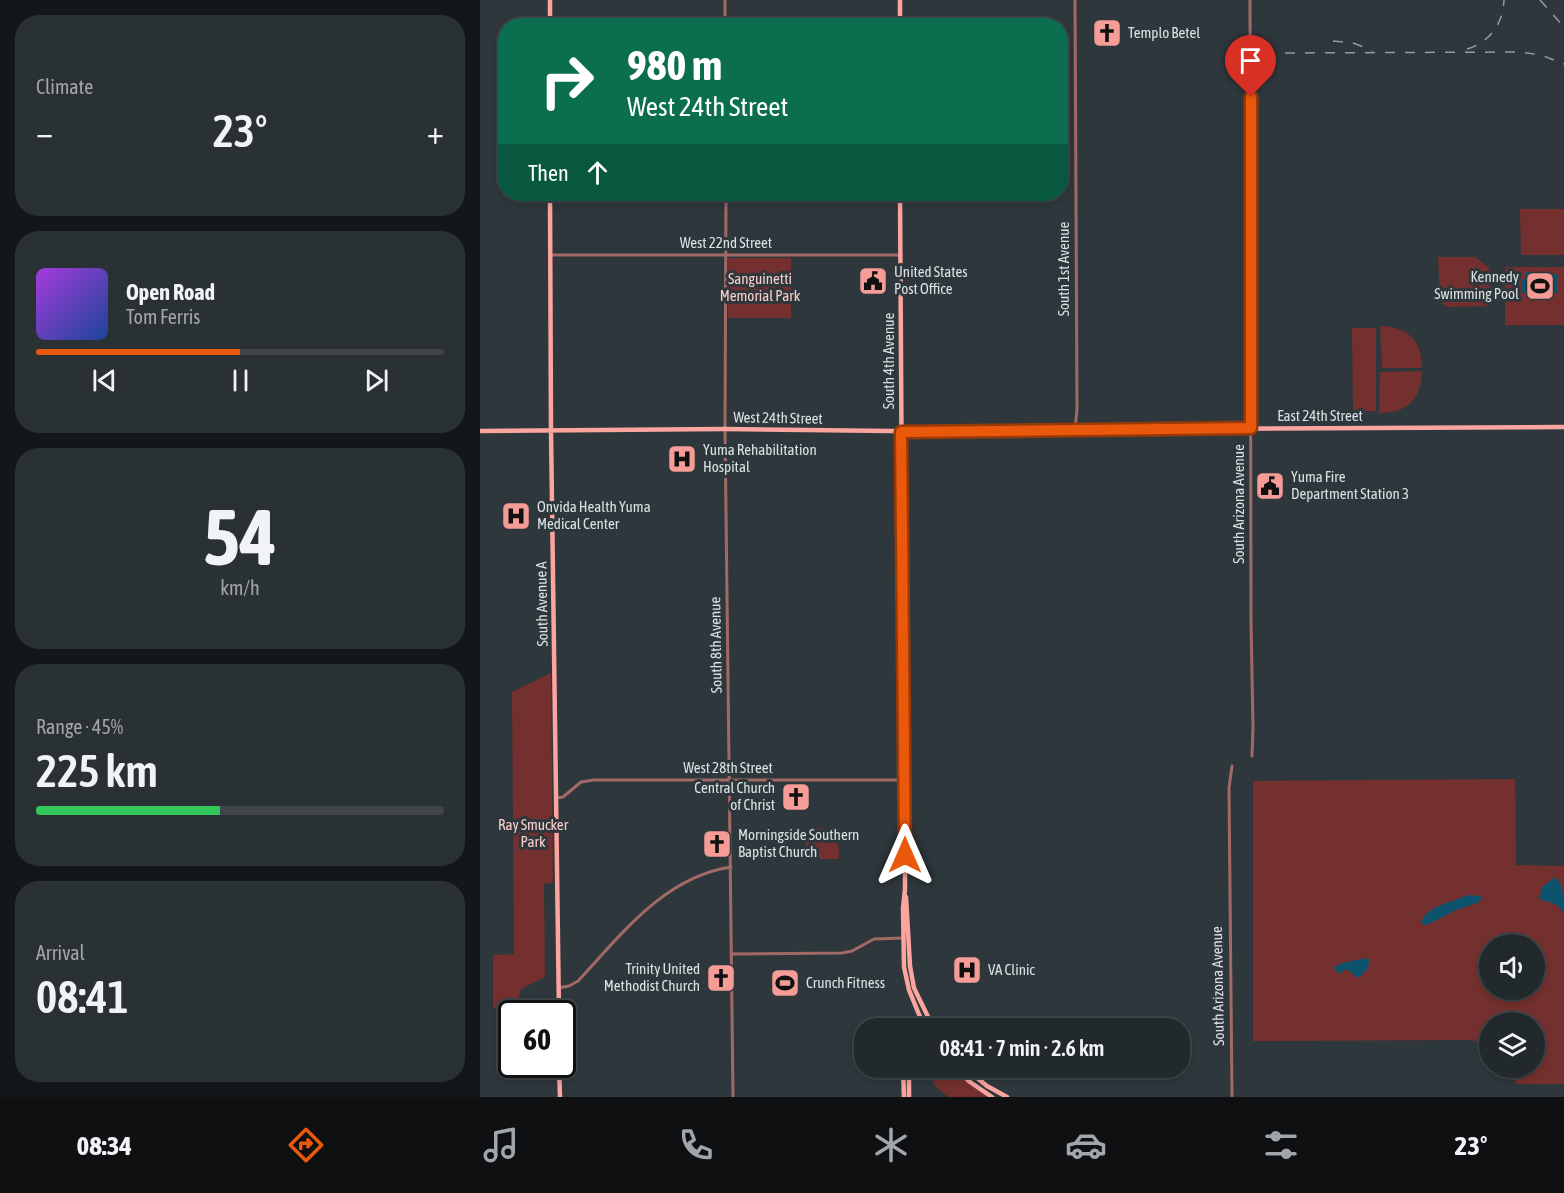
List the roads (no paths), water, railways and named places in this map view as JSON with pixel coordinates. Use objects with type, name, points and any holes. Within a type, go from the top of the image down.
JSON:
[{"type":"main road","points":[[550,0],[550,18]]},
{"type":"main road","points":[[900,0],[900,18]]},
{"type":"main road","name":"South Avenue A","points":[[550,201],[558,1000]]},
{"type":"main road","name":"South 4th Avenue","points":[[900,201],[906,938],[904,967],[907,985],[919,1018]]},
{"type":"main road","name":"East 24th Street","points":[[1075,430],[1564,427]]},
{"type":"main road","name":"West 24th Street","points":[[480,431],[1075,430]]},
{"type":"main road","name":"South 4th Avenue","points":[[906,938],[914,988],[929,1018]]},
{"type":"main road","points":[[559,1078],[560,1097]]},
{"type":"main road","points":[[903,1078],[904,1097]]},
{"type":"main road","points":[[909,1078],[909,1097]]},
{"type":"main road","points":[[966,1078],[992,1097]]},
{"type":"main road","points":[[977,1078],[1008,1097]]},
{"type":"street","points":[[725,0],[725,18]]},
{"type":"street","name":"South 1st Avenue","points":[[1075,0],[1077,409],[1075,430]]},
{"type":"street","name":"South Arizona Avenue","points":[[1250,0],[1252,756]]},
{"type":"street","name":"South 8th Avenue","points":[[726,201],[725,429],[733,1097]]},
{"type":"street","name":"West 22nd Street","points":[[551,255],[901,255]]},
{"type":"street","name":"South Arizona Avenue","points":[[1232,766],[1229,788],[1232,1097]]},
{"type":"street","name":"West 28th Street","points":[[556,798],[563,797],[578,783],[587,780],[905,780]]},
{"type":"street","points":[[558,988],[578,981],[643,913],[670,891],[704,873],[731,867]]},
{"type":"street","points":[[732,954],[842,953],[852,951],[874,939],[906,938]]},
{"type":"water","name":"Kennedy Swimming Pool","points":[[1526,272],[1558,274],[1558,293],[1537,293],[1537,297],[1526,297],[1526,293],[1521,293],[1521,279],[1526,279]]},
{"type":"water","points":[[1557,878],[1562,891],[1564,915],[1556,905],[1538,898],[1541,888]]},
{"type":"water","points":[[1468,895],[1483,898],[1477,903],[1456,910],[1429,924],[1421,923],[1433,909]]},
{"type":"water","points":[[1366,958],[1369,960],[1368,970],[1360,977],[1355,977],[1345,969],[1340,974],[1333,968],[1344,963]]},
{"type":"railway","points":[[1467,49],[1482,42],[1494,31],[1501,17],[1504,0]]},
{"type":"railway","points":[[1540,0],[1564,27]]},
{"type":"railway","points":[[1333,41],[1353,43],[1372,50]]},
{"type":"railway","points":[[1285,53],[1520,52],[1541,55],[1564,64]]},
{"type":"place","name":"Templo Betel","points":[[1107,33]]},
{"type":"place","name":"United States Post Office","points":[[873,281]]},
{"type":"place","name":"Kennedy Swimming Pool","points":[[1540,286]]},
{"type":"place","name":"Yuma Rehabilitation Hospital","points":[[682,459]]},
{"type":"place","name":"Yuma Fire Department Station 3","points":[[1270,486]]},
{"type":"place","name":"Onvida Health Yuma Medical Center","points":[[516,516]]},
{"type":"place","name":"Central Church of Christ","points":[[796,797]]},
{"type":"place","name":"Morningside Southern Baptist Church","points":[[717,844]]},
{"type":"place","name":"VA Clinic","points":[[967,970]]},
{"type":"place","name":"Trinity United Methodist Church","points":[[721,978]]},
{"type":"place","name":"Crunch Fitness","points":[[785,983]]},
{"type":"park label","name":"Sanguinetti Memorial Park","points":[[760,288]]},
{"type":"park label","name":"Ray Smucker Park","points":[[533,834]]}]
